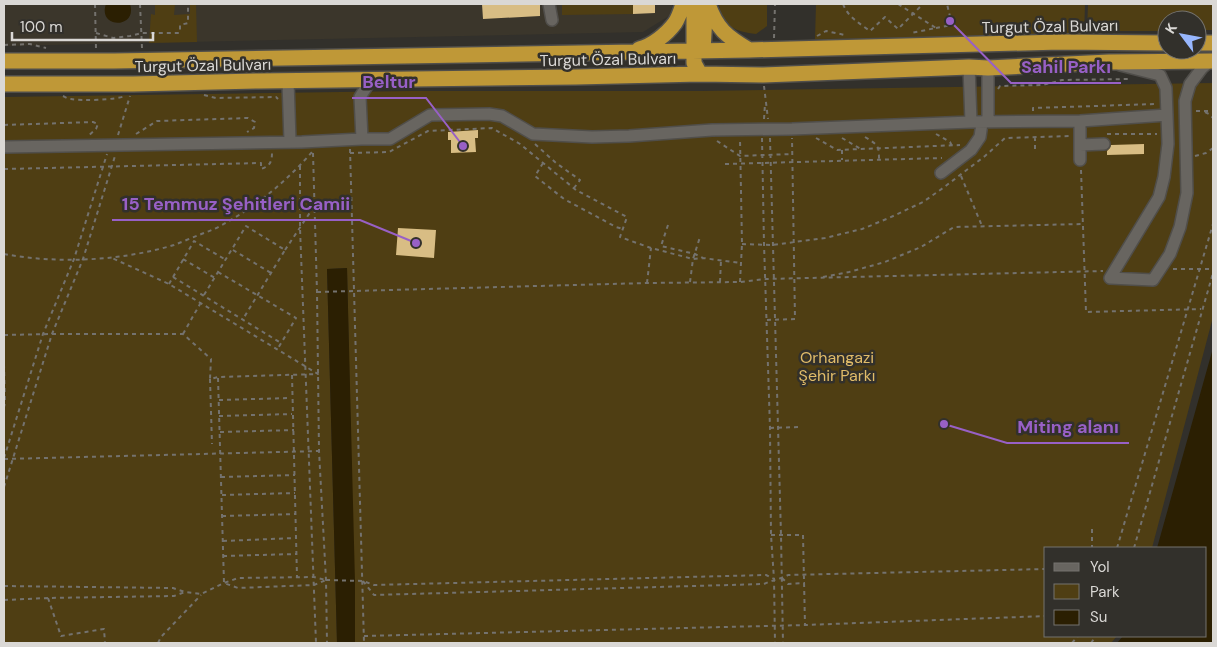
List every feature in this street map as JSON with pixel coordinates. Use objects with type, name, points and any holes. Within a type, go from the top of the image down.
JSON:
[{"type":"highway","points":[[625,51],[645,47],[660,37],[677,20],[683,4]]},
{"type":"highway","points":[[692,4],[699,50]]},
{"type":"highway","points":[[700,74],[694,63],[699,50],[707,4]]},
{"type":"highway","points":[[707,4],[716,25],[749,50]]},
{"type":"highway","name":"Turgut Özal Bulvarı","points":[[4,61],[130,61],[749,50],[1060,42],[1157,42]]},
{"type":"highway","name":"Turgut Özal Bulvarı","points":[[4,84],[576,78],[988,68],[1109,62],[1212,61]]},
{"type":"lane","points":[[549,4],[552,20]]},
{"type":"lane","points":[[1109,62],[1160,75],[1166,88],[1168,144],[1164,177],[1159,197],[1110,278],[1153,280],[1170,254],[1180,227],[1187,193],[1185,101],[1190,84],[1202,68],[1212,61]]},
{"type":"lane","points":[[969,67],[980,122]]},
{"type":"lane","points":[[941,173],[971,150],[980,137],[980,122],[988,68]]},
{"type":"lane","points":[[362,138],[360,97],[371,80]]},
{"type":"lane","points":[[288,81],[290,141]]},
{"type":"lane","points":[[4,147],[350,140],[362,138],[390,139],[430,115],[497,115],[533,134],[592,137],[712,130],[1080,121],[1185,109]]},
{"type":"lane","points":[[1080,121],[1080,160]]},
{"type":"lane","points":[[1080,144],[1101,139]]},
{"type":"path","points":[[95,4],[96,48]]},
{"type":"path","points":[[140,4],[142,48]]},
{"type":"path","points":[[96,34],[113,38],[142,33],[180,33],[180,25],[188,23],[188,4]]},
{"type":"path","points":[[774,40],[775,4]]},
{"type":"path","points":[[842,4],[855,21],[870,31],[885,17],[898,29],[923,4]]},
{"type":"path","points":[[898,4],[936,28]]},
{"type":"path","points":[[908,33],[952,25],[947,4]]},
{"type":"path","points":[[4,44],[30,44],[50,49]]},
{"type":"path","points":[[763,74],[766,99],[763,163],[771,535],[776,643]]},
{"type":"path","points":[[996,92],[1000,86],[1043,85],[1062,80],[1132,79]]},
{"type":"path","points":[[60,94],[69,99],[120,98],[131,94],[116,140]]},
{"type":"path","points":[[198,94],[216,98],[276,97],[281,102]]},
{"type":"path","points":[[766,99],[766,130],[770,155],[774,280],[783,643]]},
{"type":"path","points":[[1032,115],[1033,108],[1158,104],[1159,112],[1167,112]]},
{"type":"path","points":[[1185,109],[1213,111]]},
{"type":"path","points":[[1203,111],[1213,118]]},
{"type":"path","points":[[136,135],[157,121],[248,118],[255,122],[254,128],[247,132]]},
{"type":"path","points":[[4,125],[93,122],[98,124],[96,130],[82,140]]},
{"type":"path","points":[[350,153],[389,152],[428,130],[492,128],[520,144],[574,188],[627,217],[620,237],[693,260],[703,258],[741,263]]},
{"type":"path","points":[[767,320],[795,319],[792,129]]},
{"type":"path","points":[[930,130],[950,142],[952,146]]},
{"type":"path","points":[[1101,139],[1168,134]]},
{"type":"path","points":[[740,135],[742,244],[740,282]]},
{"type":"path","points":[[864,136],[879,148],[879,160]]},
{"type":"path","points":[[814,137],[837,150],[965,145]]},
{"type":"path","points":[[841,137],[862,149]]},
{"type":"path","points":[[1035,137],[1035,149]]},
{"type":"path","points":[[350,140],[364,643]]},
{"type":"path","points":[[531,140],[556,163],[580,180],[574,188]]},
{"type":"path","points":[[717,141],[740,156],[792,154]]},
{"type":"path","points":[[4,169],[260,162],[260,169],[270,165],[272,161],[272,148]]},
{"type":"path","points":[[842,150],[842,161]]},
{"type":"path","points":[[108,152],[74,259],[43,334],[4,458],[320,450]]},
{"type":"path","points":[[4,487],[52,334],[83,259],[117,152]]},
{"type":"path","points":[[4,254],[47,259],[83,259],[128,256],[175,245],[220,226],[261,200],[313,152],[327,643]]},
{"type":"path","points":[[725,164],[950,158]]},
{"type":"path","points":[[1080,160],[1086,312],[1202,309]]},
{"type":"path","points":[[543,163],[535,176],[564,198],[623,229]]},
{"type":"path","points":[[300,166],[300,228],[316,643]]},
{"type":"path","points":[[961,176],[982,226]]},
{"type":"path","points":[[243,319],[314,208]]},
{"type":"path","points":[[818,278],[885,262],[921,247],[954,227],[1083,224]]},
{"type":"path","points":[[1117,547],[1213,224]]},
{"type":"path","points":[[668,225],[662,246],[695,254],[703,258]]},
{"type":"path","points":[[204,296],[246,226],[286,250]]},
{"type":"path","points":[[690,282],[693,260],[700,237]]},
{"type":"path","points":[[168,284],[194,242],[226,260]]},
{"type":"path","points":[[647,283],[651,248]]},
{"type":"path","points":[[232,250],[271,273]]},
{"type":"path","points":[[110,257],[168,284],[318,374]]},
{"type":"path","points":[[183,259],[215,278]]},
{"type":"path","points":[[720,282],[721,260]]},
{"type":"path","points":[[1160,270],[1213,269]]},
{"type":"path","points":[[317,292],[1114,271]]},
{"type":"path","points":[[218,272],[296,318],[277,350]]},
{"type":"path","points":[[1134,547],[1213,273]]},
{"type":"path","points":[[173,277],[281,342]]},
{"type":"path","points":[[183,334],[200,304]]},
{"type":"path","points":[[4,335],[183,334],[211,359],[212,444]]},
{"type":"path","points":[[4,364],[4,407]]},
{"type":"path","points":[[210,379],[218,377],[318,374]]},
{"type":"path","points":[[292,375],[298,577]]},
{"type":"path","points":[[218,377],[224,583]]},
{"type":"path","points":[[219,400],[292,398]]},
{"type":"path","points":[[219,416],[293,414]]},
{"type":"path","points":[[770,428],[800,427]]},
{"type":"path","points":[[220,432],[294,430]]},
{"type":"path","points":[[221,477],[295,475]]},
{"type":"path","points":[[222,495],[296,493]]},
{"type":"path","points":[[222,516],[296,514]]},
{"type":"path","points":[[1092,529],[1092,547]]},
{"type":"path","points":[[771,535],[803,535],[805,625]]},
{"type":"path","points":[[223,541],[296,538]]},
{"type":"path","points":[[223,556],[297,554]]},
{"type":"path","points":[[363,581],[374,595],[764,584],[788,575],[804,574],[1044,569]]},
{"type":"path","points":[[158,643],[161,636],[202,594],[238,578],[314,577],[326,580],[363,581],[374,585],[766,576],[774,579]]},
{"type":"path","points":[[782,578],[788,584],[805,583]]},
{"type":"path","points":[[224,583],[238,588],[314,585],[326,580]]},
{"type":"path","points":[[4,586],[173,588],[202,594]]},
{"type":"path","points":[[4,600],[174,596],[185,592]]},
{"type":"path","points":[[48,598],[61,636],[104,630],[105,643]]},
{"type":"path","points":[[364,636],[805,625],[1044,616]]},
{"type":"shaded area","points":[[4,4],[673,4],[669,16],[643,32],[4,46]]},
{"type":"green space","points":[[155,4],[175,4],[174,15],[190,14],[190,4],[196,4],[197,42],[149,43],[151,14],[155,15]]},
{"type":"green space","points":[[562,4],[633,4],[633,14],[562,15]]},
{"type":"green space","points":[[719,4],[767,4],[767,26],[756,34],[742,32],[731,27],[723,18]]},
{"type":"green space","points":[[816,4],[1085,4],[1084,37],[815,39]]},
{"type":"green space","points":[[1088,4],[1213,4],[1213,30],[1207,30],[1207,10],[1157,10],[1157,31],[1087,31]]},
{"type":"green space","name":"Orhangazi Şehir Parkı","points":[[1213,83],[1213,317],[1152,547],[1044,547],[1044,637],[1116,637],[1111,643],[355,643],[347,268],[327,269],[337,643],[4,643],[4,97],[411,91],[702,91]]},
{"type":"water","points":[[106,4],[130,4],[131,12],[124,22],[112,22],[107,18],[105,12]]},
{"type":"water","points":[[347,268],[355,643],[337,643],[327,269]]},
{"type":"water","points":[[1213,348],[1213,643],[1117,643],[1122,637],[1207,637],[1207,547],[1157,547]]},
{"type":"building","points":[[482,4],[540,4],[540,16],[483,19]]},
{"type":"building","points":[[633,4],[655,4],[655,13],[633,14]]},
{"type":"building","points":[[478,130],[478,138],[475,138],[476,152],[451,153],[451,140],[448,140],[448,132]]},
{"type":"building","points":[[1144,144],[1144,154],[1107,155],[1111,145]]},
{"type":"building","points":[[398,228],[436,230],[434,258],[396,255]]},
{"type":"place","name":"Sahil Parkı","points":[[950,21]]},
{"type":"place","name":"Beltur","points":[[463,146]]},
{"type":"place","name":"15 Temmuz Şehitleri Camii","points":[[416,243]]},
{"type":"place","name":"Miting alanı","points":[[944,424]]}]
